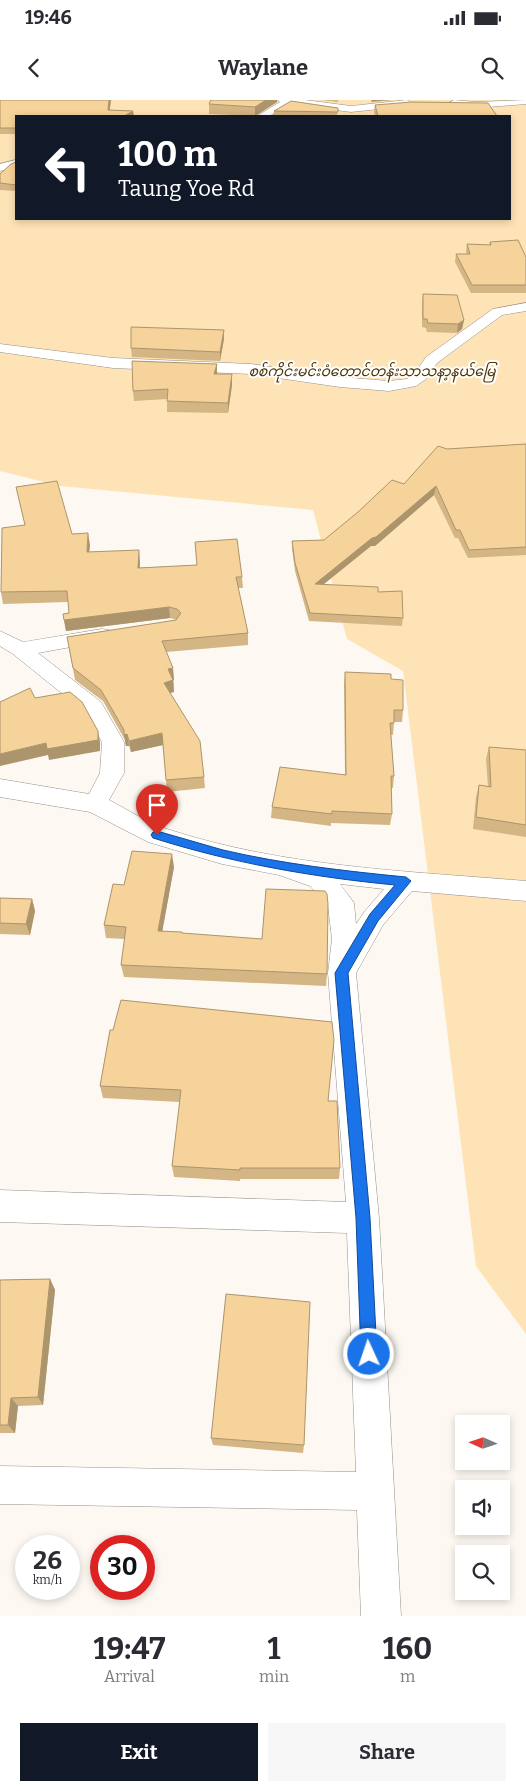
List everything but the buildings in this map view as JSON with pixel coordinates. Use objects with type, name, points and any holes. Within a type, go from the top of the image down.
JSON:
[{"type":"street","points":[[264,115],[286,100],[351,108],[418,103]]},
{"type":"street","points":[[446,103],[476,105],[526,101]]},
{"type":"street","points":[[0,168],[15,163]]},
{"type":"street","points":[[0,348],[114,363],[251,369],[340,382],[389,386],[411,383],[421,376],[431,360],[498,312],[526,307]]},
{"type":"street","points":[[20,649],[59,641],[124,632]]},
{"type":"street","points":[[0,637],[20,649],[93,707],[113,742],[112,773],[95,804]]},
{"type":"street","points":[[0,788],[95,804],[157,835],[222,854],[280,866],[349,876],[526,890]]},
{"type":"street","points":[[280,866],[319,879],[341,903],[345,939],[342,973],[363,1218],[381,1616]]},
{"type":"street","points":[[342,973],[374,918],[406,881]]},
{"type":"street","points":[[0,1206],[363,1218]]},
{"type":"street","points":[[0,1485],[375,1492]]},
{"type":"green space","name":"စစ်ကိုင်းမင်းဝံတောင်တန်းသာသနာ့နယ်မြေ","points":[[0,100],[526,100],[526,1334],[476,1266],[403,671],[347,639],[313,510],[60,486],[0,471]]},
{"type":"route","points":[[157,835],[222,854],[280,866],[349,876],[406,881],[374,918],[342,973],[363,1218],[369,1354]]}]
